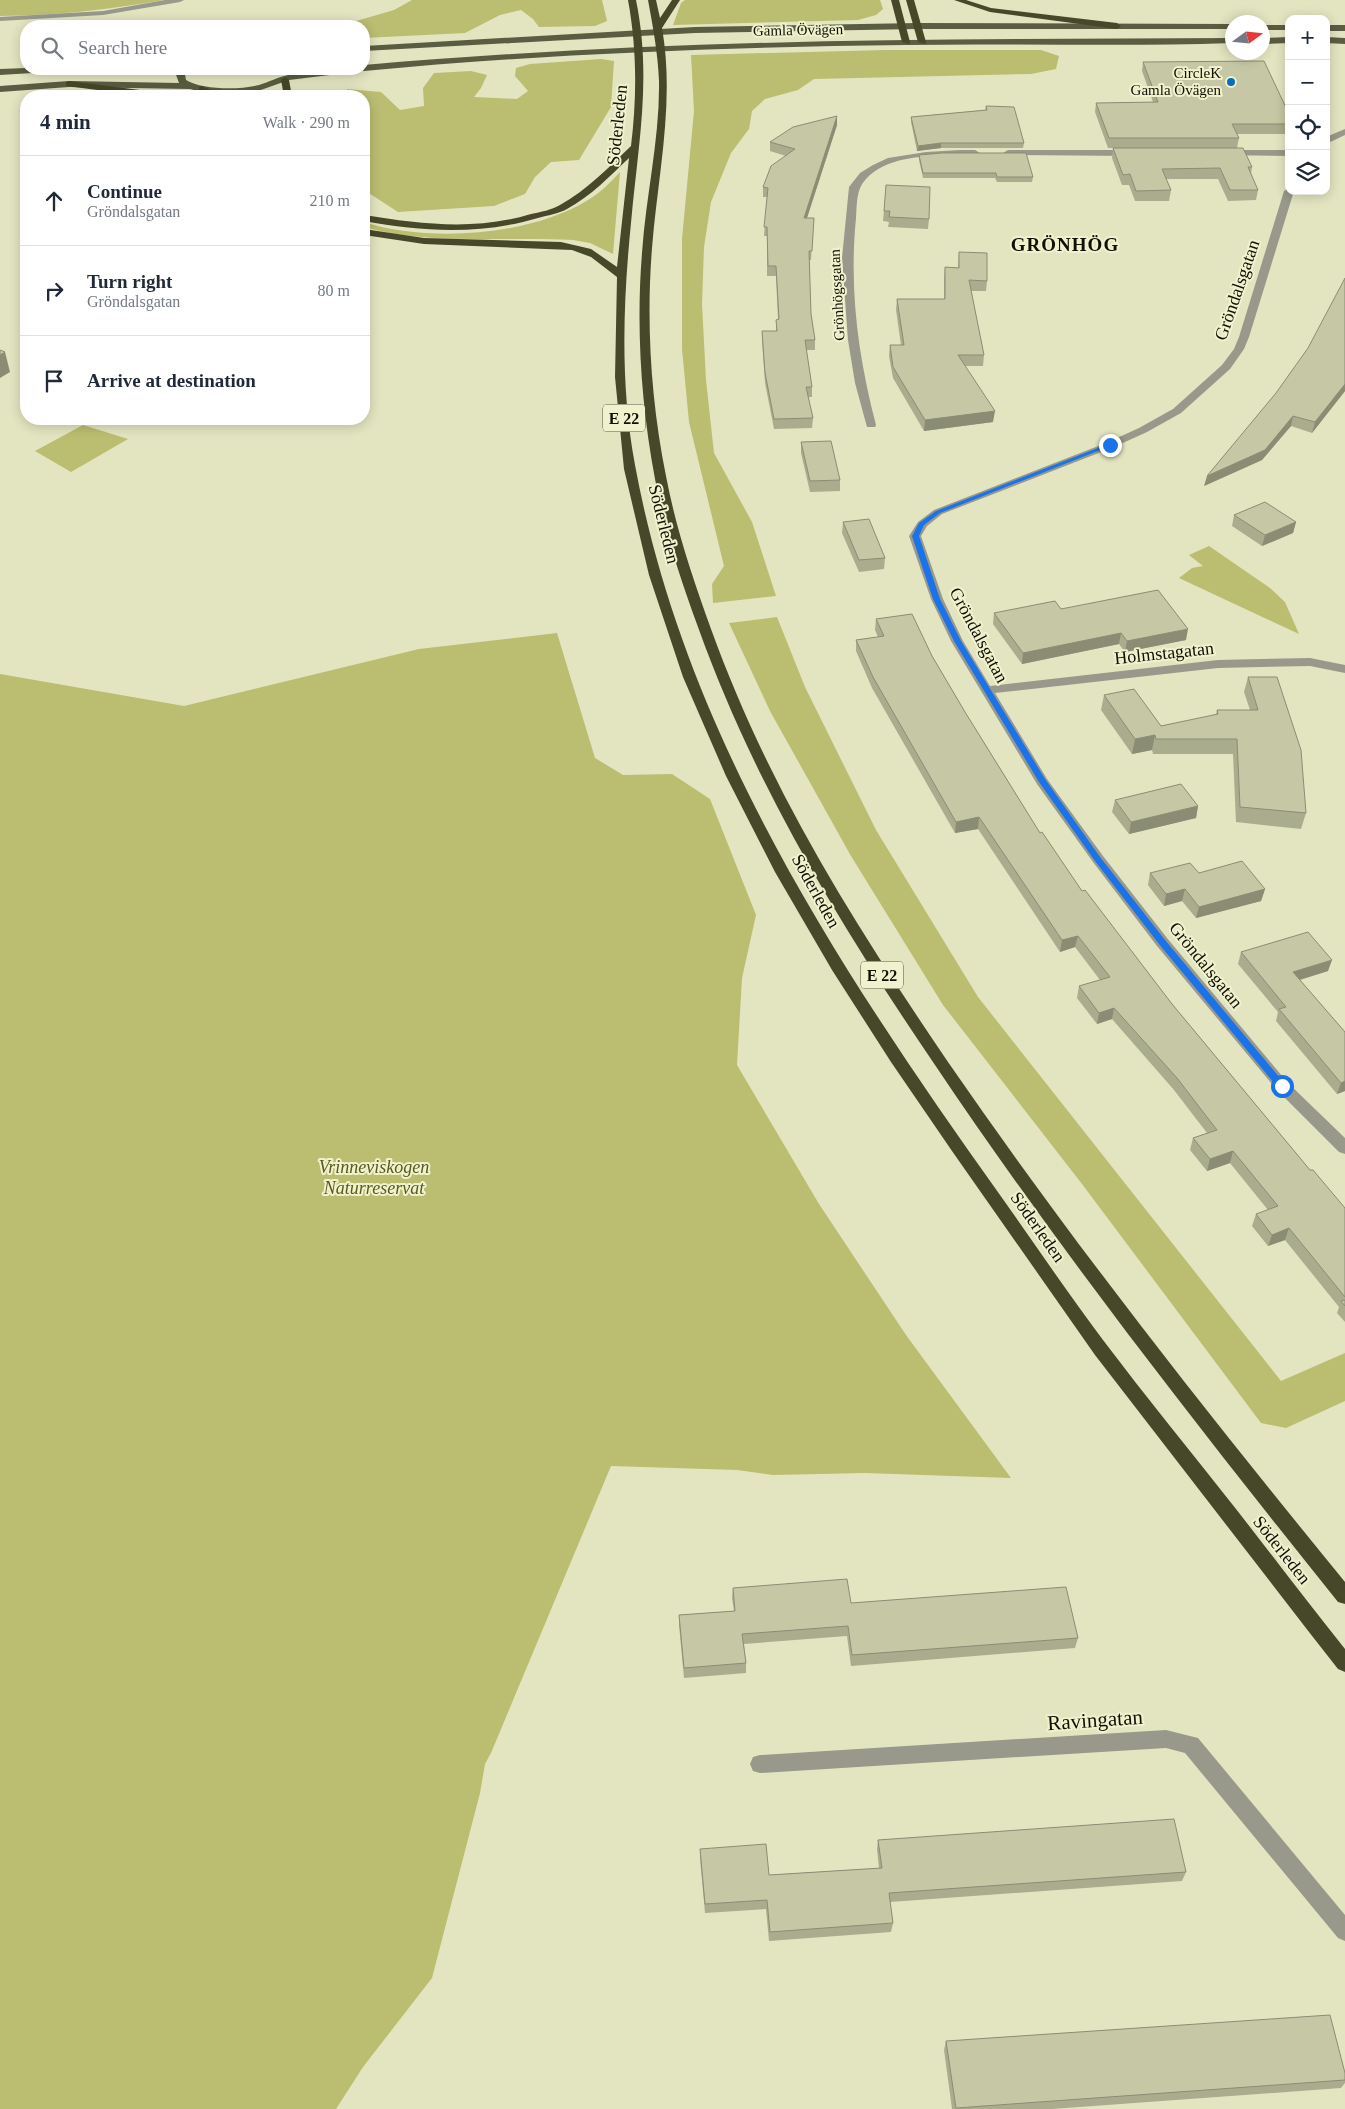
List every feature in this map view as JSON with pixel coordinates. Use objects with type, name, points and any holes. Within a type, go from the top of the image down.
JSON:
[{"type":"highway","name":"Söderleden","points":[[632,0],[637,19],[642,70],[625,228],[619,323],[620,390],[630,467],[650,557],[690,676],[717,742],[785,879],[829,954],[951,1140],[1084,1326],[1345,1662]]},
{"type":"highway","name":"Söderleden","points":[[652,0],[658,27],[663,97],[647,252],[644,321],[646,381],[657,462],[677,549],[717,665],[741,722],[814,865],[868,954],[985,1129],[1134,1331],[1215,1436],[1345,1596]]},
{"type":"highway","points":[[658,27],[676,0]]},
{"type":"highway","points":[[895,0],[906,42]]},
{"type":"highway","points":[[910,0],[922,42]]},
{"type":"highway","points":[[958,0],[990,10],[1117,26]]},
{"type":"highway","points":[[288,75],[288,90]]},
{"type":"highway","points":[[70,84],[117,90]]},
{"type":"highway","points":[[370,219],[416,227],[446,229],[484,227],[525,219],[564,207],[597,183],[635,147]]},
{"type":"highway","points":[[370,233],[424,241],[561,245],[578,248],[600,257],[622,276]]},
{"type":"main road","name":"Gamla Övägen","points":[[370,49],[695,30],[903,26],[1225,27]]},
{"type":"main road","points":[[1270,27],[1285,28]]},
{"type":"main road","points":[[1330,28],[1345,28]]},
{"type":"main road","points":[[1270,41],[1285,40]]},
{"type":"main road","points":[[1330,40],[1345,40]]},
{"type":"main road","name":"Gamla Övägen","points":[[370,68],[594,51],[701,46],[906,42],[1225,41]]},
{"type":"main road","points":[[0,72],[20,71]]},
{"type":"main road","points":[[180,75],[182,80],[190,86]]},
{"type":"main road","points":[[0,89],[70,84],[190,86],[202,89],[242,90],[258,88],[288,75]]},
{"type":"street","points":[[0,19],[103,13],[180,0]]},
{"type":"street","points":[[1330,139],[1345,132]]},
{"type":"street","name":"Grönhögsgatan","points":[[871,425],[860,383],[853,340],[848,268],[854,188],[859,178],[900,158],[941,153],[1146,153]]},
{"type":"street","points":[[1214,154],[1285,153]]},
{"type":"street","name":"Gröndalsgatan","points":[[1288,195],[1239,349],[1226,367],[1200,391],[1176,411],[1143,430],[1062,465],[938,512],[922,524],[915,536],[937,599],[957,641],[1042,781],[1145,920],[1282,1086],[1345,1148]]},
{"type":"street","name":"Holmstagatan","points":[[987,690],[1218,664],[1310,662],[1345,669]]},
{"type":"street","name":"Ravingatan","points":[[760,1764],[1166,1740],[1191,1744],[1345,1931]]},
{"type":"green space","points":[[0,0],[164,0],[82,11],[0,16]]},
{"type":"green space","points":[[412,0],[602,0],[607,21],[595,26],[539,27],[533,19],[521,10],[500,15],[465,33],[370,38],[370,20],[360,20],[394,10]]},
{"type":"green space","points":[[685,0],[880,0],[883,9],[876,15],[858,20],[673,25],[681,3]]},
{"type":"green space","points":[[885,50],[1041,50],[1059,56],[1056,69],[1031,74],[814,79],[798,90],[765,99],[752,111],[749,129],[731,153],[711,202],[704,247],[702,304],[706,380],[714,453],[752,522],[776,596],[713,603],[712,584],[724,566],[689,422],[682,349],[682,239],[694,111],[691,55]]},
{"type":"green space","points":[[601,59],[614,61],[611,107],[579,160],[551,162],[535,177],[525,194],[494,206],[398,212],[370,194],[370,91],[381,92],[400,110],[424,106],[423,88],[434,73],[471,71],[487,75],[474,97],[517,99],[528,91],[515,76],[516,68],[530,64]]},
{"type":"green space","points":[[620,172],[613,254],[590,243],[573,240],[441,238],[389,233],[370,228],[370,224],[390,229],[448,234],[509,228],[538,222],[564,212],[588,200],[609,184]]},
{"type":"green space","points":[[83,425],[128,439],[71,472],[35,451]]},
{"type":"green space","points":[[1209,546],[1270,588],[1285,602],[1299,634],[1179,578],[1192,568],[1203,566],[1189,555]]},
{"type":"green space","points":[[777,617],[805,687],[876,830],[978,997],[1281,1381],[1345,1353],[1345,1401],[1286,1428],[1261,1423],[1082,1184],[943,1005],[851,856],[770,711],[729,623]]},
{"type":"green space","name":"Vrinneviskogen Naturreservat","points":[[557,633],[595,758],[623,775],[672,774],[710,799],[756,915],[742,978],[737,1065],[819,1204],[906,1335],[1011,1478],[865,1473],[773,1475],[737,1470],[611,1466],[485,1764],[480,1793],[432,1978],[363,2067],[336,2109],[0,2109],[0,674],[184,706],[419,649]]},
{"type":"building","points":[[1264,61],[1285,106],[1285,124],[1232,124],[1239,138],[1109,138],[1096,103],[1158,102],[1143,62]]},
{"type":"building","points":[[986,106],[1014,107],[1024,143],[941,143],[918,146],[911,117],[987,110]]},
{"type":"building","points":[[837,116],[804,218],[814,218],[812,251],[809,251],[811,314],[815,340],[805,340],[812,387],[806,387],[813,418],[774,419],[765,373],[762,331],[777,331],[776,320],[779,319],[776,266],[768,266],[767,227],[764,227],[768,188],[763,187],[771,166],[795,149],[770,142],[793,127]]},
{"type":"building","points":[[1113,148],[1243,148],[1252,167],[1248,167],[1258,190],[1230,190],[1220,168],[1162,169],[1171,190],[1136,191],[1130,174],[1123,175]]},
{"type":"building","points":[[942,153],[1026,153],[1033,177],[997,177],[996,173],[923,173],[919,155]]},
{"type":"building","points":[[886,185],[930,187],[929,219],[889,217],[890,211],[884,211]]},
{"type":"building","points":[[959,252],[987,253],[987,281],[969,280],[984,355],[958,355],[995,411],[925,420],[893,367],[890,345],[904,345],[897,299],[945,299],[945,267],[959,268]]},
{"type":"building","points":[[1345,278],[1345,384],[1315,422],[1293,416],[1265,450],[1207,476],[1276,393],[1308,348]]},
{"type":"building","points":[[831,441],[840,480],[810,481],[801,442]]},
{"type":"building","points":[[1265,502],[1296,522],[1265,535],[1234,515]]},
{"type":"building","points":[[869,519],[885,558],[859,560],[843,522]]},
{"type":"building","points":[[1158,590],[1188,629],[1127,641],[1121,633],[1023,653],[994,613],[1055,601],[1061,609]]},
{"type":"building","points":[[912,614],[932,656],[965,712],[1040,833],[1042,832],[1082,891],[1085,890],[1172,1004],[1310,1170],[1313,1170],[1345,1208],[1345,1297],[1289,1228],[1272,1235],[1256,1214],[1278,1206],[1233,1151],[1210,1159],[1193,1138],[1217,1130],[1177,1078],[1114,1008],[1099,1013],[1079,986],[1110,977],[1078,936],[1062,940],[979,817],[956,822],[873,677],[856,640],[884,636],[876,619]]},
{"type":"building","points":[[1248,677],[1277,677],[1301,750],[1306,813],[1240,807],[1237,739],[1156,739],[1155,735],[1135,739],[1104,695],[1134,689],[1161,726],[1218,714],[1217,710],[1258,710]]},
{"type":"building","points":[[1181,784],[1198,806],[1131,822],[1115,800]]},
{"type":"building","points":[[1242,861],[1265,889],[1199,907],[1185,889],[1166,894],[1150,873],[1190,863],[1199,873]]},
{"type":"building","points":[[1308,932],[1332,960],[1293,972],[1345,1032],[1345,1081],[1341,1083],[1279,1009],[1286,1007],[1241,952]]},
{"type":"building","points":[[847,1579],[851,1603],[1066,1587],[1078,1638],[852,1655],[848,1626],[742,1634],[746,1663],[684,1668],[679,1615],[735,1611],[733,1588]]},
{"type":"building","points":[[1174,1819],[1186,1872],[889,1893],[893,1923],[770,1932],[767,1900],[705,1904],[700,1849],[766,1844],[769,1875],[882,1868],[878,1840]]},
{"type":"building","points":[[1330,2015],[1345,2073],[1345,2080],[956,2108],[946,2041]]},
{"type":"place","name":"CircleK Gamla Övägen","points":[[1231,82]]},
{"type":"district","name":"GRÖNHÖG","points":[[1065,244]]},
{"type":"route","points":[[1110,445],[938,512],[922,524],[915,536],[937,599],[957,641],[1042,781],[1098,859],[1162,942],[1282,1086]]}]
